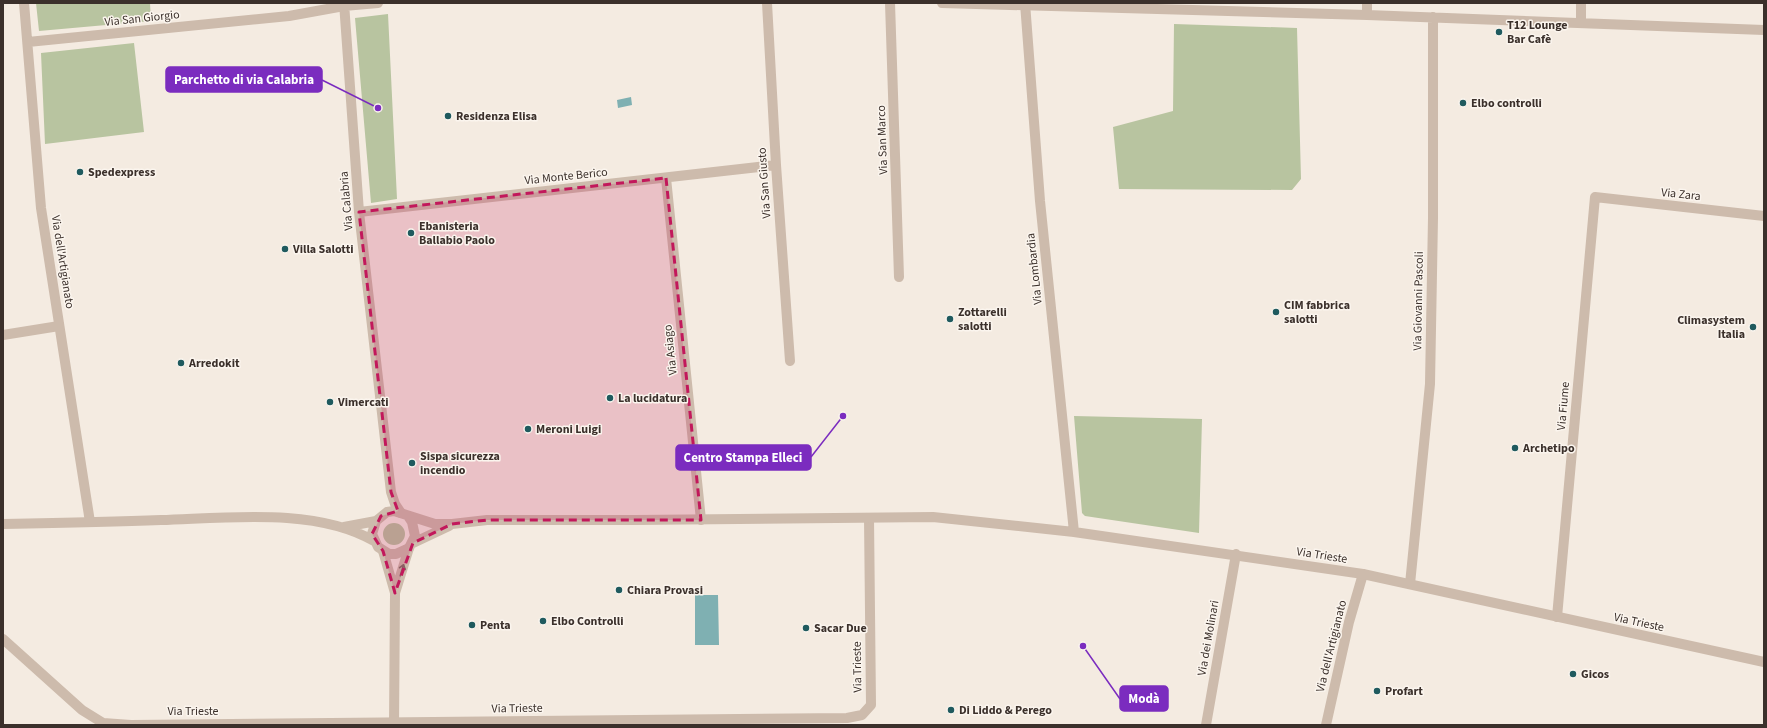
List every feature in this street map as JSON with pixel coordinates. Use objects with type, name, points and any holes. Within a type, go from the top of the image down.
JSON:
[{"type":"street","name":"Via dell'Artigianato","points":[[24,3],[41,208],[90,522]]},
{"type":"street","name":"Via San Giorgio","points":[[28,42],[289,16],[344,5],[378,3]]},
{"type":"street","name":"Via San Giusto","points":[[767,3],[776,165],[790,361]]},
{"type":"street","name":"Via San Marco","points":[[890,3],[899,276]]},
{"type":"street","points":[[942,3],[1245,7],[1432,18],[1581,22],[1764,30]]},
{"type":"street","points":[[1367,3],[1367,15]]},
{"type":"street","points":[[1581,3],[1581,22]]},
{"type":"street","name":"Via Calabria","points":[[344,5],[359,212],[391,492]]},
{"type":"street","name":"Via Lombardia","points":[[1025,5],[1040,201],[1074,532]]},
{"type":"street","name":"Via Giovanni Pascoli","points":[[1410,584],[1430,384],[1433,218],[1432,18]]},
{"type":"street","name":"Via Monte Berico","points":[[359,212],[776,165]]},
{"type":"street","name":"Via Asiago","points":[[666,178],[701,520]]},
{"type":"street","name":"Via Zara","points":[[1594,197],[1764,216]]},
{"type":"street","name":"Via Fiume","points":[[1557,617],[1594,197]]},
{"type":"street","points":[[3,335],[59,326]]},
{"type":"street","points":[[391,492],[395,504],[412,522],[415,528],[415,536],[395,593]]},
{"type":"street","points":[[374,541],[373,528],[389,502],[391,492]]},
{"type":"street","points":[[342,527],[378,518],[387,512],[404,514],[435,524],[452,524]]},
{"type":"street","name":"Via Trieste","points":[[452,524],[487,520],[701,520],[933,517],[1074,532],[1236,554],[1363,574],[1764,662]]},
{"type":"street","points":[[3,524],[249,518],[310,520],[342,527],[362,534],[374,541],[383,551],[395,593],[394,724]]},
{"type":"street","name":"Via Trieste","points":[[3,639],[82,710],[102,723],[131,725],[394,724],[847,718],[862,715],[871,704],[868,518]]},
{"type":"street","points":[[383,551],[396,554],[452,524]]},
{"type":"street","name":"Via dei Molinari","points":[[1206,725],[1236,554]]},
{"type":"street","name":"Via dell'Artigianato","points":[[1326,725],[1349,622],[1363,574]]},
{"type":"highlighted area","points":[[666,178],[701,520],[487,520],[452,524],[413,543],[395,593],[383,551],[372,534],[381,516],[398,511],[391,492],[359,212]]},
{"type":"green space","points":[[36,3],[150,3],[151,21],[39,31]]},
{"type":"green space","points":[[388,14],[397,199],[371,203],[355,18]]},
{"type":"green space","points":[[1174,24],[1297,28],[1301,179],[1292,190],[1119,189],[1113,127],[1173,111]]},
{"type":"green space","points":[[134,43],[144,132],[45,144],[41,53]]},
{"type":"green space","points":[[1074,416],[1202,419],[1199,533],[1085,516],[1082,513]]},
{"type":"green space","points":[[390,523],[398,523],[405,530],[405,538],[398,545],[390,545],[383,538],[383,530]]},
{"type":"water","points":[[631,97],[632,105],[618,108],[617,100]]},
{"type":"water","points":[[695,595],[718,595],[719,645],[695,645]]},
{"type":"place","name":"T12 Lounge Bar Cafè","points":[[1499,32]]},
{"type":"place","name":"Elbo controlli","points":[[1463,103]]},
{"type":"place","name":"Parchetto di via Calabria","points":[[378,108]]},
{"type":"place","name":"Residenza Elisa","points":[[448,116]]},
{"type":"place","name":"Spedexpress","points":[[80,172]]},
{"type":"place","name":"Ebanisteria Ballabio Paolo","points":[[411,233]]},
{"type":"place","name":"Villa Salotti","points":[[285,249]]},
{"type":"place","name":"CIM fabbrica salotti","points":[[1276,312]]},
{"type":"place","name":"Zottarelli salotti","points":[[950,319]]},
{"type":"place","name":"Climasystem Italia","points":[[1753,327]]},
{"type":"place","name":"Arredokit","points":[[181,363]]},
{"type":"place","name":"La lucidatura","points":[[610,398]]},
{"type":"place","name":"Vimercati","points":[[330,402]]},
{"type":"place","name":"Centro Stampa Elleci","points":[[843,416]]},
{"type":"place","name":"Meroni Luigi","points":[[528,429]]},
{"type":"place","name":"Archetipo","points":[[1515,448]]},
{"type":"place","name":"Sispa sicurezza incendio","points":[[412,463]]},
{"type":"place","name":"Chiara Provasi","points":[[619,590]]},
{"type":"place","name":"Elbo Controlli","points":[[543,621]]},
{"type":"place","name":"Penta","points":[[472,625]]},
{"type":"place","name":"Sacar Due","points":[[806,628]]},
{"type":"place","name":"Modà","points":[[1083,646]]},
{"type":"place","name":"Gicos","points":[[1573,674]]},
{"type":"place","name":"Profart","points":[[1377,691]]},
{"type":"place","name":"Di Liddo & Perego","points":[[951,710]]}]
